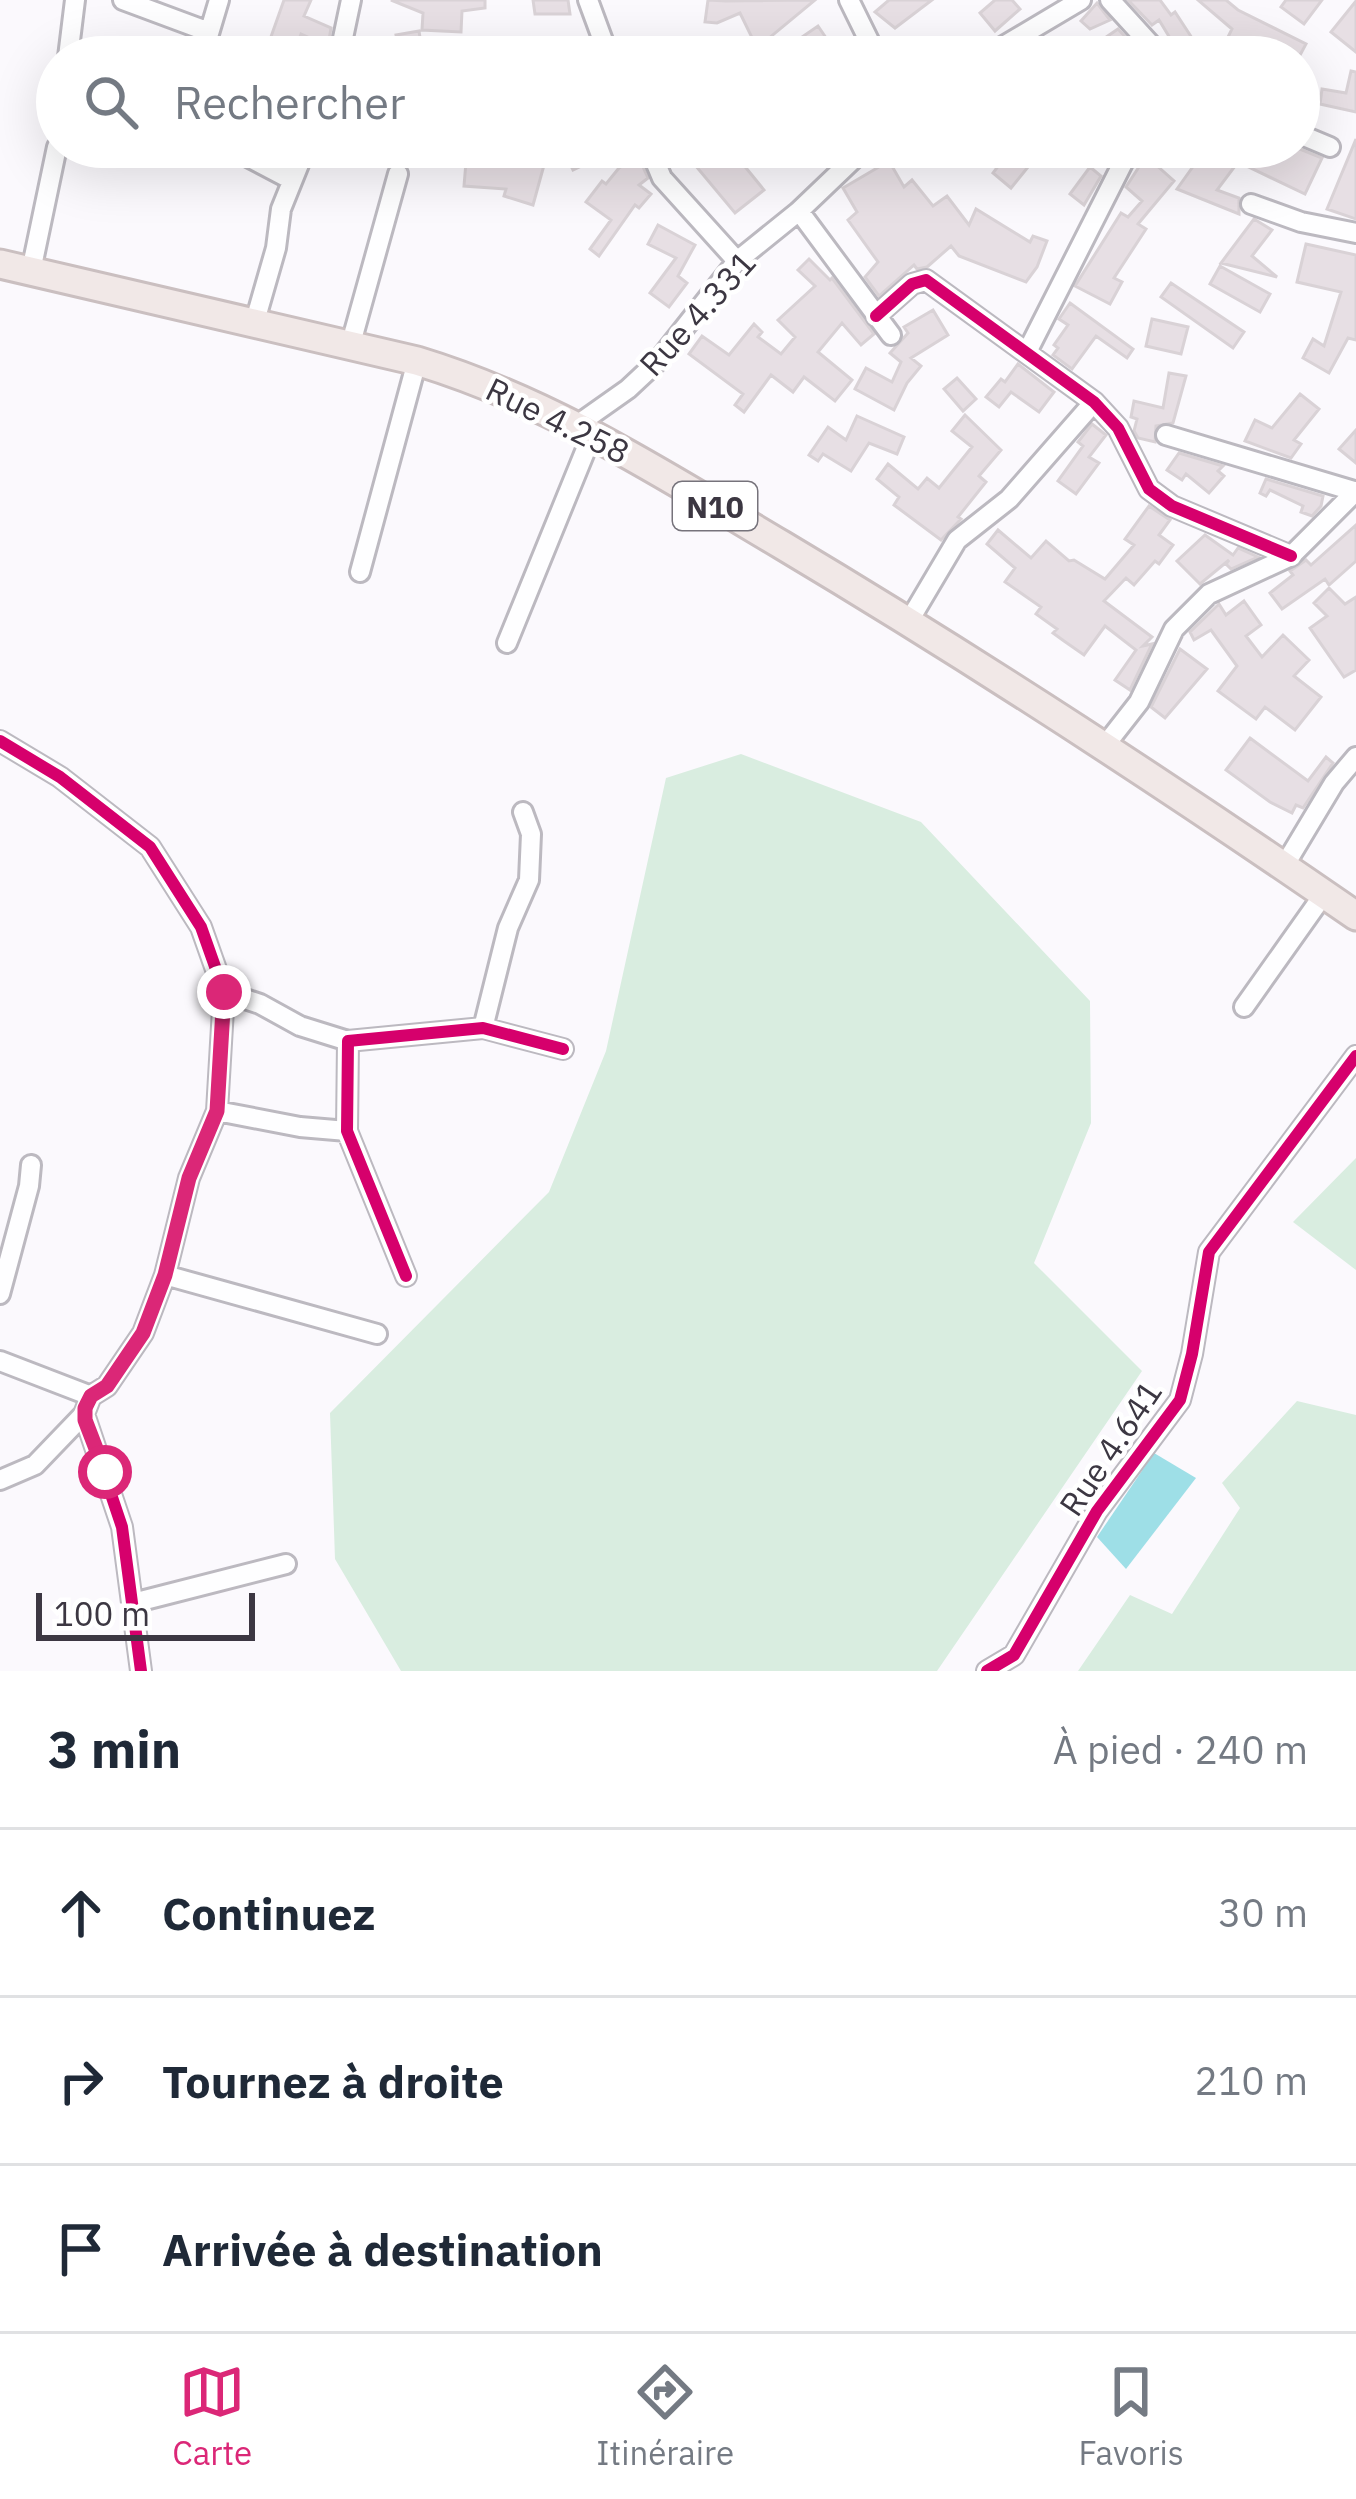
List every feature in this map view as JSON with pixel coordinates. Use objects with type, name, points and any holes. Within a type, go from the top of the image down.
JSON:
[{"type":"highway","name":"Rue 4.258","points":[[0,264],[417,361],[485,382],[585,429],[909,621],[1356,916]]},
{"type":"street","points":[[71,36],[75,0]]},
{"type":"street","points":[[123,0],[209,32]]},
{"type":"street","points":[[208,36],[219,0]]},
{"type":"street","points":[[343,36],[351,0]]},
{"type":"street","points":[[589,0],[602,36]]},
{"type":"street","points":[[849,0],[867,36]]},
{"type":"street","points":[[1021,36],[1081,0]]},
{"type":"street","points":[[1110,0],[1143,36]]},
{"type":"street","points":[[1320,143],[1330,147]]},
{"type":"street","points":[[32,271],[53,168]]},
{"type":"street","points":[[269,168],[292,180]]},
{"type":"street","points":[[255,321],[276,248],[280,209],[297,168]]},
{"type":"street","points":[[658,168],[737,261]]},
{"type":"street","name":"Rue 4.331","points":[[585,429],[659,360],[737,261],[844,168]]},
{"type":"street","points":[[1027,352],[1120,168]]},
{"type":"street","points":[[351,343],[398,174]]},
{"type":"street","points":[[1250,204],[1301,222],[1356,233]]},
{"type":"street","points":[[799,211],[891,335]]},
{"type":"street","points":[[876,316],[912,284],[926,280],[1094,402],[1118,428],[1149,489],[1172,506],[1291,556]]},
{"type":"street","points":[[360,572],[417,361]]},
{"type":"street","points":[[909,621],[957,540],[1009,500],[1094,402]]},
{"type":"street","points":[[507,643],[585,429]]},
{"type":"street","points":[[1103,748],[1139,702],[1174,629],[1209,594],[1291,556],[1355,491],[1166,435]]},
{"type":"street","points":[[0,741],[60,777],[151,847],[201,927],[224,992],[217,1111],[189,1178],[165,1275],[143,1333],[107,1386],[35,1465],[0,1480]]},
{"type":"street","points":[[1283,868],[1334,783],[1356,757]]},
{"type":"street","points":[[483,1028],[508,928],[530,880],[531,834],[524,812]]},
{"type":"street","points":[[1244,1007],[1324,894]]},
{"type":"street","points":[[224,992],[260,1004],[300,1026],[348,1041],[483,1028],[562,1049]]},
{"type":"street","points":[[348,1041],[347,1130],[406,1276]]},
{"type":"street","name":"Rue 4.641","points":[[987,1671],[1014,1654],[1097,1511],[1180,1400],[1209,1252],[1356,1056]]},
{"type":"street","points":[[217,1111],[300,1127],[347,1130]]},
{"type":"street","points":[[0,1294],[31,1166]]},
{"type":"street","points":[[165,1275],[377,1334]]},
{"type":"street","points":[[0,1360],[87,1405],[122,1527],[141,1671]]},
{"type":"street","points":[[133,1603],[286,1564]]},
{"type":"green space","points":[[741,754],[921,822],[1090,1001],[1091,1123],[1034,1263],[1142,1371],[937,1671],[401,1671],[335,1559],[330,1413],[549,1192],[606,1051],[666,778]]},
{"type":"green space","points":[[1356,1158],[1356,1270],[1293,1222]]},
{"type":"green space","points":[[1297,1401],[1356,1415],[1356,1671],[1078,1671],[1130,1595],[1172,1614],[1240,1508],[1222,1483]]},
{"type":"water","points":[[1154,1453],[1196,1478],[1126,1569],[1097,1537]]},
{"type":"building","points":[[284,0],[311,0],[304,16],[331,28],[330,36],[271,36]]},
{"type":"building","points":[[391,0],[485,0],[485,8],[462,11],[461,32],[422,30],[423,13]]},
{"type":"building","points":[[533,0],[568,0],[570,14],[535,14]]},
{"type":"building","points":[[708,0],[815,0],[772,36],[751,36],[740,13],[717,23],[705,22]]},
{"type":"building","points":[[889,0],[932,0],[895,28],[875,12]]},
{"type":"building","points":[[995,0],[1012,0],[1020,9],[995,31],[980,13]]},
{"type":"building","points":[[1128,0],[1160,0],[1171,15],[1175,12],[1191,36],[1169,36],[1159,20],[1152,25]]},
{"type":"building","points":[[1198,0],[1226,0],[1290,36],[1228,36],[1232,29]]},
{"type":"building","points":[[1286,0],[1322,0],[1304,24],[1281,7]]},
{"type":"building","points":[[1356,1],[1356,52],[1331,32]]},
{"type":"building","points":[[1097,3],[1110,20],[1090,29],[1081,21]]},
{"type":"building","points":[[818,26],[825,36],[803,36]]},
{"type":"building","points":[[1351,71],[1356,72],[1356,112],[1320,104],[1322,89],[1346,93]]},
{"type":"building","points":[[1356,139],[1356,219],[1327,209]]},
{"type":"building","points":[[466,168],[543,168],[533,205],[504,196],[506,189],[464,186]]},
{"type":"building","points":[[619,168],[643,168],[648,178],[639,185],[651,194],[639,208],[635,205],[599,256],[590,249],[611,220],[586,202],[602,181],[606,184]]},
{"type":"building","points":[[698,168],[746,168],[764,190],[735,213]]},
{"type":"building","points":[[877,168],[893,168],[904,187],[912,180],[933,206],[947,196],[969,225],[976,209],[1030,242],[1033,236],[1047,241],[1026,282],[959,256],[951,246],[927,267],[914,265],[879,296],[865,277],[878,262],[848,220],[857,212],[843,188]]},
{"type":"building","points":[[997,168],[1027,168],[1011,188],[993,173]]},
{"type":"building","points":[[1089,168],[1101,176],[1084,205],[1070,194]]},
{"type":"building","points":[[1138,168],[1159,168],[1174,181],[1138,224],[1146,229],[1114,278],[1122,282],[1110,304],[1075,286],[1121,213],[1128,217],[1142,201],[1126,187]]},
{"type":"building","points":[[1192,168],[1234,168],[1217,190],[1239,198],[1239,214],[1177,189]]},
{"type":"building","points":[[1251,168],[1317,168],[1305,194]]},
{"type":"building","points":[[1254,219],[1272,230],[1252,256],[1277,277],[1221,263]]},
{"type":"building","points":[[658,225],[695,245],[678,276],[687,283],[669,307],[650,293],[676,258],[648,244]]},
{"type":"building","points":[[1306,244],[1356,255],[1356,340],[1348,338],[1329,373],[1303,358],[1313,339],[1324,346],[1341,292],[1297,282]]},
{"type":"building","points":[[809,259],[832,278],[874,334],[861,345],[842,323],[818,352],[852,380],[835,401],[804,377],[793,392],[771,375],[744,412],[735,405],[743,394],[689,354],[702,336],[729,355],[754,324],[762,332],[758,337],[781,354],[795,337],[778,320],[815,286],[798,270]]},
{"type":"building","points":[[1220,266],[1270,294],[1260,312],[1210,284]]},
{"type":"building","points":[[1171,283],[1244,332],[1233,348],[1161,297]]},
{"type":"building","points":[[1070,303],[1133,349],[1127,358],[1096,336],[1072,369],[1053,355],[1068,325],[1059,319]]},
{"type":"building","points":[[933,310],[948,335],[911,358],[921,366],[894,410],[855,389],[866,368],[892,382],[901,362],[890,353],[908,333],[904,327]]},
{"type":"building","points":[[1152,319],[1188,327],[1181,354],[1146,346]]},
{"type":"building","points":[[1018,364],[1054,392],[1039,412],[1011,392],[999,407],[986,397]]},
{"type":"building","points":[[1169,373],[1186,376],[1173,423],[1156,426],[1155,442],[1138,438],[1134,431],[1137,419],[1131,417],[1134,401],[1163,408]]},
{"type":"building","points":[[957,378],[976,399],[963,411],[944,389]]},
{"type":"building","points":[[1300,394],[1319,409],[1294,440],[1301,444],[1291,458],[1245,441],[1255,420],[1272,428]]},
{"type":"building","points":[[965,415],[1001,450],[979,476],[986,482],[941,540],[894,505],[899,497],[877,479],[888,464],[918,489],[927,478],[939,488],[972,447],[952,431]]},
{"type":"building","points":[[857,416],[904,437],[897,454],[869,443],[851,471],[823,454],[818,461],[809,455],[828,427],[846,440]]},
{"type":"building","points":[[1092,424],[1106,435],[1089,457],[1099,463],[1076,494],[1058,481]]},
{"type":"building","points":[[1356,430],[1356,463],[1339,449]]},
{"type":"building","points":[[1179,453],[1223,466],[1218,471],[1224,476],[1209,493],[1186,474],[1182,480],[1167,470]]},
{"type":"building","points":[[1266,479],[1323,496],[1321,506],[1312,516],[1301,512],[1303,506],[1270,490],[1266,496],[1260,493]]},
{"type":"building","points":[[1149,506],[1170,520],[1159,535],[1173,545],[1134,585],[1126,578],[1104,601],[1152,637],[1143,646],[1152,644],[1130,690],[1115,680],[1136,650],[1105,626],[1084,655],[1064,641],[1053,633],[1057,629],[1036,614],[1041,607],[1005,582],[1015,568],[987,544],[998,530],[1031,558],[1046,541],[1069,561],[1105,579],[1134,545],[1125,539]]},
{"type":"building","points":[[1356,525],[1356,561],[1329,585],[1325,579],[1282,609],[1270,593],[1293,575],[1290,571],[1306,560],[1311,565]]},
{"type":"building","points":[[1205,535],[1233,555],[1238,548],[1258,557],[1231,569],[1226,564],[1229,560],[1200,584],[1177,561]]},
{"type":"building","points":[[1329,588],[1345,604],[1356,597],[1356,670],[1344,677],[1310,628],[1327,616],[1314,603]]},
{"type":"building","points":[[1244,601],[1261,625],[1246,636],[1262,657],[1283,635],[1309,660],[1294,676],[1321,697],[1295,730],[1265,707],[1256,719],[1218,691],[1237,666],[1211,630],[1194,640],[1190,632],[1219,604],[1226,615]]},
{"type":"building","points":[[1180,649],[1207,669],[1165,718],[1151,707]]},
{"type":"building","points":[[1250,738],[1308,781],[1326,757],[1333,763],[1303,808],[1296,805],[1292,813],[1226,770]]},
{"type":"cycle path","points":[[876,316],[912,284],[926,280],[1094,402],[1118,428],[1149,489],[1172,506],[1291,556]]},
{"type":"cycle path","points":[[0,741],[60,777],[150,847],[201,927],[224,992],[217,1111],[189,1178],[165,1275],[143,1333],[107,1386],[91,1396],[84,1414],[122,1527],[141,1671]]},
{"type":"cycle path","points":[[406,1276],[347,1131],[348,1041],[483,1028],[563,1049]]},
{"type":"cycle path","points":[[987,1671],[1014,1655],[1097,1511],[1180,1400],[1209,1252],[1356,1056]]},
{"type":"route","points":[[105,1472],[83,1414],[91,1396],[107,1386],[143,1333],[165,1275],[189,1178],[217,1111],[224,992]]}]
